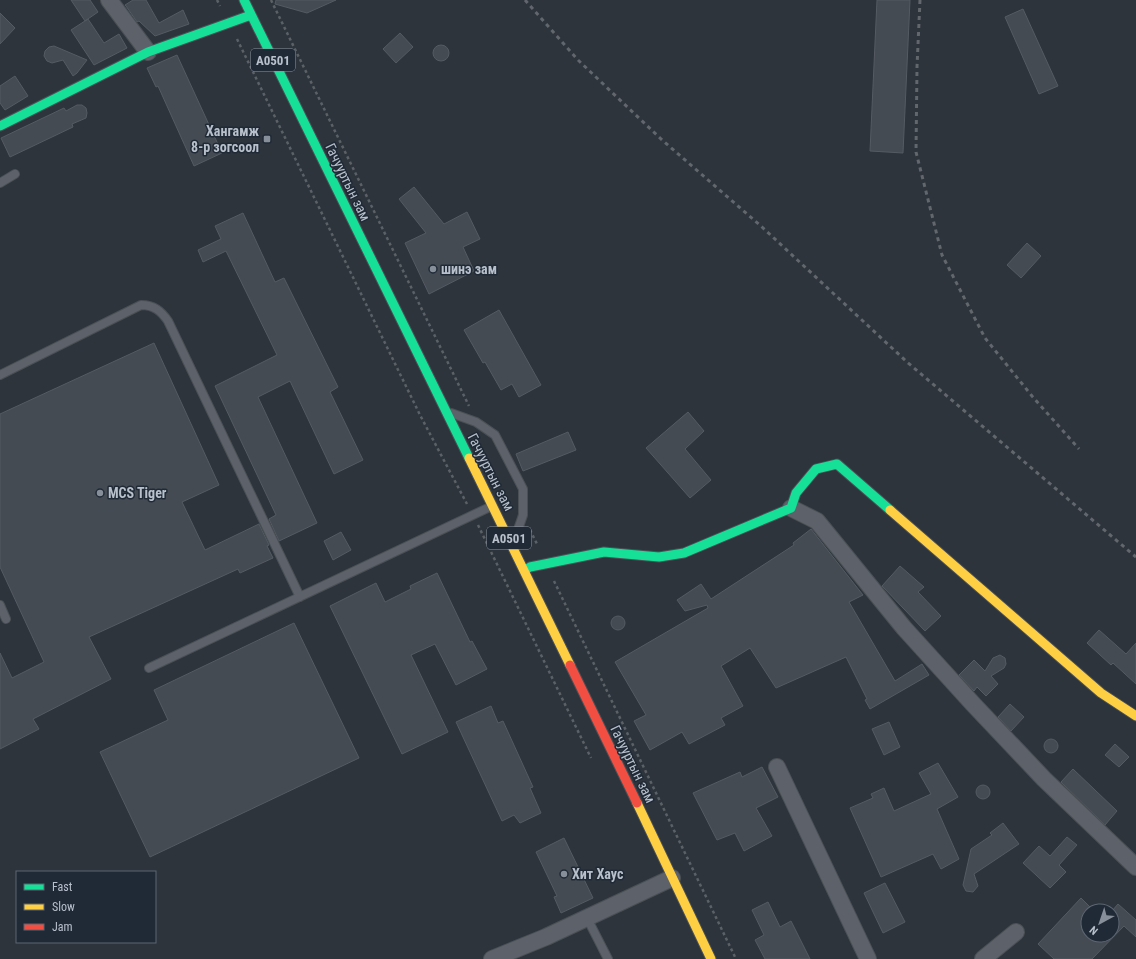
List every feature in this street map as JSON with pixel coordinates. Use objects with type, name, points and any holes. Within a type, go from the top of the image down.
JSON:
[{"type":"main road","name":"Гачууртын зам","points":[[244,0],[445,411],[525,570],[711,959]]},
{"type":"main road","points":[[0,126],[148,52],[251,15]]},
{"type":"main road","points":[[525,570],[530,567],[604,552],[659,558],[684,552],[791,508],[796,494],[816,469],[836,464],[1101,693],[1136,716]]},
{"type":"street","points":[[109,0],[148,52]]},
{"type":"street","points":[[791,508],[817,521],[899,622],[973,704],[1044,779],[1136,866]]},
{"type":"street","points":[[777,767],[868,959]]},
{"type":"street","points":[[492,959],[587,918],[672,878]]},
{"type":"street","points":[[983,959],[1016,932]]},
{"type":"lane","points":[[0,183],[15,174]]},
{"type":"lane","points":[[0,375],[141,305],[151,305],[162,313],[168,321],[300,597]]},
{"type":"lane","points":[[445,411],[476,422],[495,435],[523,489],[523,515],[513,546]]},
{"type":"lane","points":[[150,668],[492,506]]},
{"type":"lane","points":[[0,605],[6,619]]},
{"type":"lane","points":[[587,918],[608,959]]},
{"type":"path","points":[[217,0],[420,415],[473,515],[593,761]]},
{"type":"building","points":[[71,0],[90,0],[98,12],[85,21]]},
{"type":"building","points":[[133,0],[146,0],[159,23],[183,10],[189,24],[155,36],[139,21],[137,22],[125,5]]},
{"type":"building","points":[[276,0],[336,0],[307,13],[275,4]]},
{"type":"building","points":[[877,0],[910,0],[903,153],[870,151]]},
{"type":"building","points":[[1023,9],[1058,86],[1039,94],[1005,17]]},
{"type":"building","points":[[0,13],[15,28],[0,44]]},
{"type":"building","points":[[88,19],[104,43],[119,34],[127,48],[94,65],[71,30]]},
{"type":"building","points":[[400,33],[413,47],[396,63],[383,49]]},
{"type":"building","points":[[438,45],[444,45],[449,50],[447,59],[444,61],[438,61],[433,56],[433,50]]},
{"type":"building","points":[[54,46],[87,60],[73,76],[63,60],[52,63],[47,61],[44,56],[45,51],[49,47]]},
{"type":"building","points":[[177,55],[222,153],[194,166],[158,86],[156,87],[147,68]]},
{"type":"building","points":[[15,76],[28,96],[5,110],[0,103],[0,86]]},
{"type":"building","points":[[77,105],[82,105],[86,108],[86,118],[72,124],[73,127],[10,157],[1,138],[64,108],[66,111]]},
{"type":"building","points":[[414,187],[444,224],[467,212],[480,239],[463,247],[474,271],[429,294],[405,243],[426,233],[399,199]]},
{"type":"building","points":[[243,213],[275,282],[284,278],[338,387],[330,392],[363,460],[334,474],[290,381],[258,397],[317,523],[279,541],[269,519],[276,515],[215,386],[277,355],[226,251],[203,262],[198,250],[221,239],[215,226]]},
{"type":"building","points":[[1027,243],[1041,256],[1021,278],[1007,265]]},
{"type":"building","points":[[499,310],[541,385],[519,397],[512,384],[501,390],[464,330]]},
{"type":"building","name":"MCS Tiger","points":[[154,343],[219,485],[182,502],[205,550],[259,524],[269,545],[267,546],[273,558],[240,573],[238,569],[89,637],[111,679],[33,719],[39,729],[0,749],[0,653],[12,678],[44,662],[0,567],[0,414]]},
{"type":"building","points":[[688,412],[704,431],[685,449],[711,480],[690,498],[646,448]]},
{"type":"building","points":[[568,432],[576,450],[523,471],[516,454]]},
{"type":"building","points":[[811,529],[863,595],[849,602],[895,681],[922,664],[929,675],[870,709],[865,700],[867,699],[846,657],[776,688],[750,648],[721,666],[743,706],[721,718],[725,725],[689,744],[682,732],[650,750],[634,721],[646,715],[615,662],[708,608],[707,605],[685,611],[677,600],[701,584],[711,599],[794,545],[793,543]]},
{"type":"building","points":[[341,532],[351,550],[333,560],[324,541]]},
{"type":"building","points":[[900,566],[924,587],[918,592],[941,616],[925,631],[882,586]]},
{"type":"building","points":[[437,573],[470,642],[472,641],[487,669],[456,685],[435,644],[411,655],[448,732],[402,754],[330,606],[376,583],[385,602],[411,589],[410,586]]},
{"type":"building","points":[[615,616],[621,616],[625,620],[625,626],[621,630],[615,630],[611,626],[611,620]]},
{"type":"building","points":[[294,623],[359,758],[150,857],[100,752],[168,720],[154,690]]},
{"type":"building","points":[[1099,630],[1126,654],[1136,643],[1136,684],[1113,663],[1111,665],[1087,643]]},
{"type":"building","points":[[1000,655],[1005,658],[1006,664],[1004,668],[991,676],[998,684],[986,696],[977,687],[974,691],[959,675],[974,660],[985,671],[993,658]]},
{"type":"building","points":[[1010,704],[1024,717],[1011,731],[998,717]]},
{"type":"building","points":[[491,706],[498,723],[503,721],[533,787],[530,788],[541,813],[520,823],[514,815],[502,821],[456,722]]},
{"type":"building","points":[[889,722],[900,747],[884,755],[872,729]]},
{"type":"building","points":[[1048,739],[1054,739],[1058,743],[1058,749],[1054,753],[1048,753],[1044,749],[1044,743]]},
{"type":"building","points":[[1115,744],[1129,757],[1119,767],[1105,755]]},
{"type":"building","points":[[938,763],[958,797],[937,809],[959,859],[941,869],[933,854],[881,877],[850,808],[873,798],[871,794],[884,788],[894,811],[931,794],[919,773]]},
{"type":"building","points":[[762,767],[778,797],[756,808],[772,836],[744,851],[735,833],[717,840],[693,793],[740,772],[742,777]]},
{"type":"building","points":[[1073,769],[1117,811],[1105,825],[1061,782]]},
{"type":"building","points":[[980,785],[986,785],[990,789],[990,795],[986,799],[980,799],[976,795],[976,789]]},
{"type":"building","points":[[1003,823],[1019,844],[974,874],[978,886],[973,892],[966,891],[963,885],[971,849],[992,835],[990,833]]},
{"type":"building","points":[[1067,837],[1077,845],[1059,865],[1066,872],[1050,888],[1023,863],[1039,846],[1050,856]]},
{"type":"building","name":"Хит Хаус","points":[[564,838],[593,898],[561,913],[554,897],[557,896],[536,852]]},
{"type":"building","points":[[885,883],[905,922],[883,933],[864,893]]},
{"type":"building","points":[[1081,898],[1086,903],[1080,903],[1080,943],[1108,943],[1092,959],[1054,959],[1038,944]]},
{"type":"building","points":[[768,902],[780,927],[791,921],[810,959],[765,959],[755,940],[764,935],[752,910]]},
{"type":"building","points":[[1120,906],[1136,920],[1136,937],[1124,926],[1120,930]]},
{"type":"railway","points":[[525,0],[578,60],[661,139],[762,227],[907,362],[1136,557]]},
{"type":"railway","points":[[920,0],[917,67],[916,152],[942,255],[985,338],[1032,396],[1079,449]]},
{"type":"traffic: fast","points":[[244,0],[469,458]]},
{"type":"traffic: fast","points":[[0,126],[148,52],[251,15]]},
{"type":"traffic: fast","points":[[525,570],[530,567],[604,552],[659,557],[684,553],[791,508],[796,493],[816,469],[837,464],[890,510]]},
{"type":"traffic: slow","points":[[469,458],[570,665]]},
{"type":"traffic: slow","points":[[890,510],[1101,693],[1136,716]]},
{"type":"traffic: slow","points":[[637,803],[711,959]]},
{"type":"traffic: jam","points":[[570,665],[637,803]]},
{"type":"place","name":"Хангамж 8-р зогсоол","points":[[267,139]]},
{"type":"place","name":"шинэ зам","points":[[433,269]]},
{"type":"place","name":"MCS Tiger","points":[[100,493]]},
{"type":"place","name":"Хит Хаус","points":[[564,874]]}]
